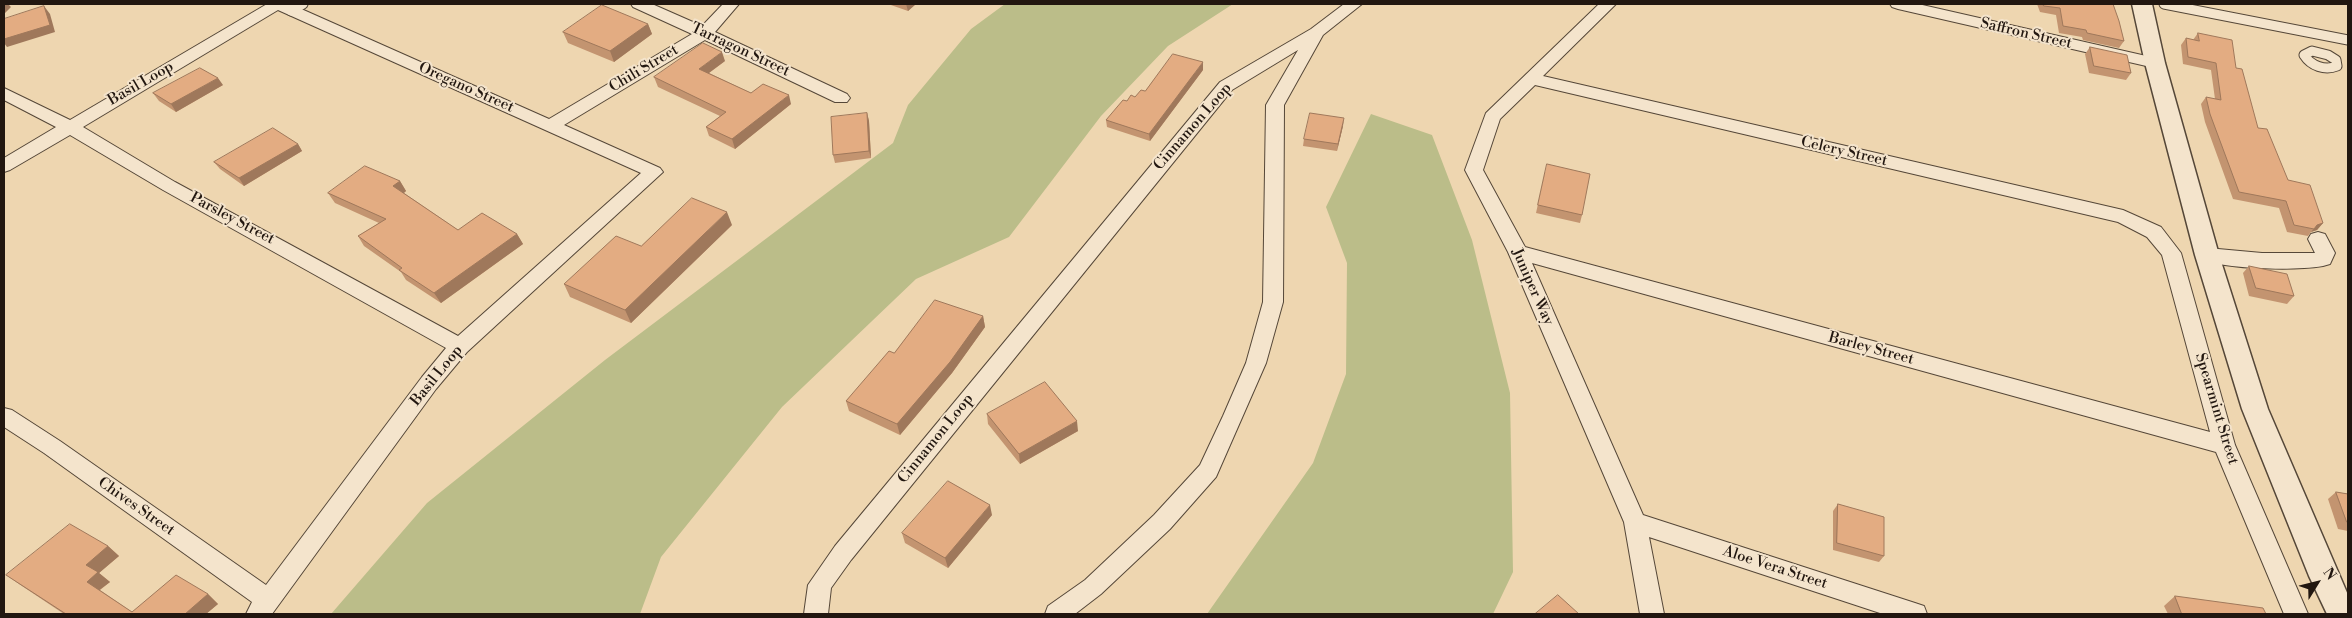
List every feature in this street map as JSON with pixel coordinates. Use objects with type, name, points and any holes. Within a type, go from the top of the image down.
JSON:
[{"type":"street","name":"Tarragon Street","points":[[639,4],[705,32],[841,98]]},
{"type":"street","name":"Chili Street","points":[[550,126],[705,32],[732,4]]},
{"type":"street","name":"Cinnamon Loop","points":[[816,614],[820,585],[843,553],[1226,86],[1317,32],[1354,4]]},
{"type":"street","name":"Juniper Way","points":[[1608,4],[1492,117],[1474,170],[1518,252],[1635,522],[1652,614]]},
{"type":"street","name":"Saffron Street","points":[[1898,4],[2155,63]]},
{"type":"street","points":[[2142,4],[2155,63],[2207,255],[2255,409],[2324,576],[2342,614]]},
{"type":"street","name":"Oregano Street","points":[[288,6],[654,172]]},
{"type":"street","name":"Basil Loop","points":[[4,166],[68,126],[288,6]]},
{"type":"street","points":[[1057,614],[1093,587],[1162,522],[1208,471],[1234,416],[1256,363],[1273,302],[1276,105],[1317,32]]},
{"type":"street","name":"Celery Street","points":[[1532,79],[2123,217],[2154,232]]},
{"type":"street","name":"Parsley Street","points":[[4,94],[68,126],[169,186],[460,346]]},
{"type":"street","name":"Basil Loop","points":[[263,607],[423,391],[460,346],[654,172]]},
{"type":"street","name":"Spearmint Street","points":[[2154,232],[2171,253],[2224,445],[2296,614]]},
{"type":"street","points":[[2207,255],[2230,259],[2270,261],[2317,260],[2323,258],[2325,254],[2318,239]]},
{"type":"street","name":"Barley Street","points":[[1518,252],[2224,445]]},
{"type":"street","name":"Chives Street","points":[[4,416],[52,447],[263,607]]},
{"type":"street","name":"Aloe Vera Street","points":[[1635,522],[1915,614]]},
{"type":"lane","points":[[2164,4],[2348,40]]},
{"type":"lane","points":[[2312,33],[2317,51]]},
{"type":"green space","points":[[1005,4],[1233,4],[1168,46],[1101,116],[1009,237],[916,279],[782,407],[661,557],[640,614],[331,614],[427,503],[605,360],[893,143],[908,105],[971,29]]},
{"type":"green space","points":[[1371,114],[1432,135],[1472,240],[1510,393],[1513,572],[1493,614],[1207,614],[1313,463],[1346,374],[1347,263],[1326,207]]},
{"type":"building","points":[[2043,4],[2113,4],[2124,41],[2087,33],[2086,30],[2063,26],[2060,8],[2044,6]]},
{"type":"building","points":[[602,5],[648,24],[610,51],[563,32]]},
{"type":"building","points":[[44,6],[50,25],[4,39],[4,19]]},
{"type":"building","points":[[2198,33],[2232,40],[2236,68],[2242,69],[2258,128],[2267,129],[2288,180],[2310,185],[2323,223],[2317,225],[2314,229],[2294,225],[2286,201],[2239,192],[2210,114],[2206,97],[2221,100],[2216,63],[2188,57],[2186,38],[2199,41]]},
{"type":"building","points":[[703,43],[722,52],[699,69],[751,93],[763,84],[789,95],[732,139],[706,127],[726,112],[654,77]]},
{"type":"building","points":[[2090,47],[2127,55],[2131,73],[2094,66]]},
{"type":"building","points":[[1173,54],[1203,62],[1149,134],[1106,120],[1123,100],[1127,101],[1131,95],[1135,97],[1141,90],[1145,91]]},
{"type":"building","points":[[200,68],[218,78],[171,104],[153,93]]},
{"type":"building","points":[[867,113],[869,151],[833,155],[831,117]]},
{"type":"building","points":[[1310,113],[1344,118],[1338,144],[1304,139]]},
{"type":"building","points":[[273,128],[298,144],[239,178],[214,162]]},
{"type":"building","points":[[1547,164],[1590,174],[1582,215],[1538,205]]},
{"type":"building","points":[[365,166],[400,181],[393,186],[458,230],[482,213],[517,234],[434,293],[399,270],[402,268],[358,236],[386,219],[328,193]]},
{"type":"building","points":[[692,198],[727,212],[625,310],[564,284],[616,236],[641,246]]},
{"type":"building","points":[[2249,266],[2287,274],[2294,296],[2256,288]]},
{"type":"building","points":[[935,300],[983,316],[950,362],[897,424],[846,401],[889,351],[894,353]]},
{"type":"building","points":[[1045,382],[1077,421],[1019,454],[987,414]]},
{"type":"building","points":[[948,481],[990,505],[945,558],[902,533]]},
{"type":"building","points":[[2336,492],[2348,494],[2348,522],[2347,522]]},
{"type":"building","points":[[1838,504],[1884,517],[1884,556],[1837,543]]},
{"type":"building","points":[[70,524],[108,546],[86,565],[98,572],[87,582],[132,612],[176,575],[208,594],[185,614],[66,614],[6,575]]},
{"type":"building","points":[[1558,595],[1579,614],[1535,614]]},
{"type":"building","points":[[2175,596],[2263,608],[2266,614],[2182,614]]}]
